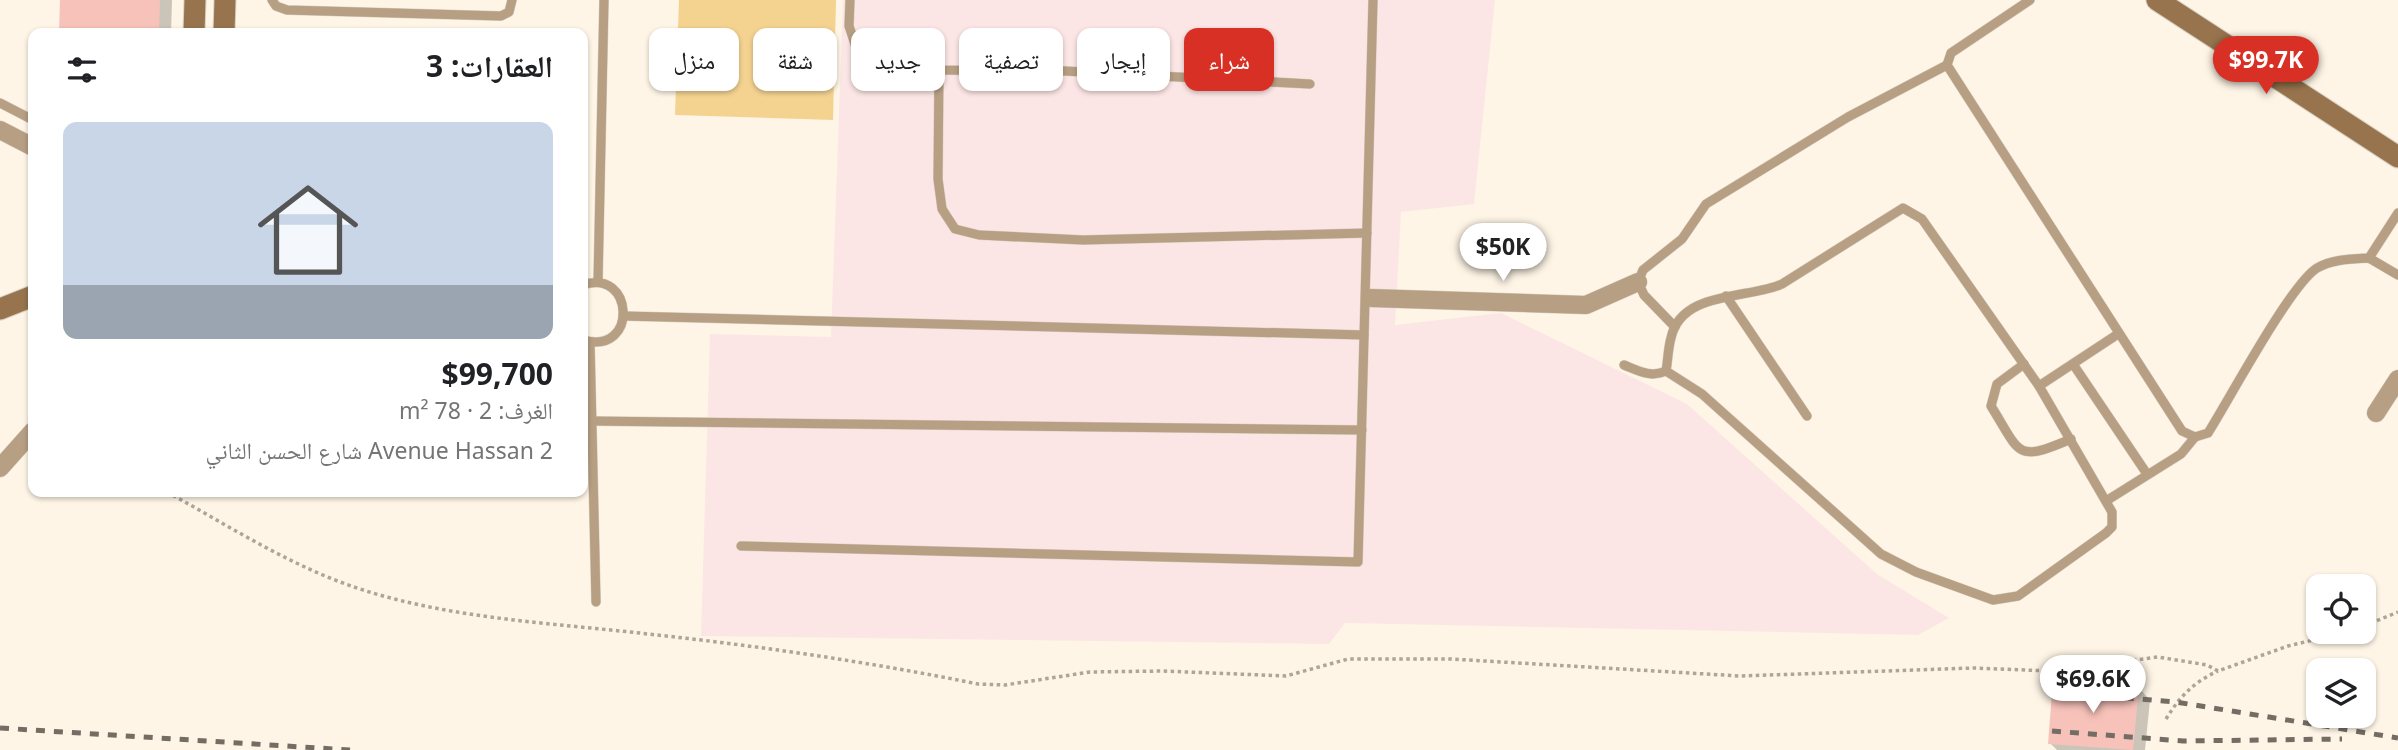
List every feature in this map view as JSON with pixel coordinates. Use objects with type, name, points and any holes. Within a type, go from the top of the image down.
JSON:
[{"type":"main road","points":[[194,28],[195,0]]},
{"type":"main road","points":[[224,28],[225,0]]},
{"type":"main road","points":[[2157,0],[2398,158]]},
{"type":"main road","points":[[0,309],[28,298]]},
{"type":"street","points":[[0,130],[28,144]]},
{"type":"street","points":[[1371,299],[1586,305],[1639,282]]},
{"type":"street","points":[[2376,413],[2398,379]]},
{"type":"street","points":[[0,468],[28,437]]},
{"type":"lane","points":[[272,0],[276,6],[288,10],[501,16],[509,12],[512,0]]},
{"type":"lane","points":[[598,282],[604,0]]},
{"type":"lane","points":[[850,0],[851,32]]},
{"type":"lane","points":[[741,547],[1358,562],[1373,0]]},
{"type":"lane","points":[[1675,327],[1644,295],[1639,282],[1643,270],[1682,239],[1706,204],[1848,117],[1947,65],[1951,53],[2030,0]]},
{"type":"lane","points":[[1947,65],[2182,431],[2195,437]]},
{"type":"lane","points":[[945,70],[1065,71],[1310,84]]},
{"type":"lane","points":[[939,91],[939,179],[942,209],[955,229],[979,235],[1083,240],[1367,233]]},
{"type":"lane","points":[[0,103],[28,117]]},
{"type":"lane","points":[[1624,365],[1643,373],[1657,375],[1666,370],[1675,327],[1698,306],[1726,296],[1769,290],[1783,284],[1903,208],[1922,219],[2039,386],[2106,501],[2113,519],[2106,533],[2018,596],[1993,600],[1916,572],[1881,554],[1702,394],[1666,370]]},
{"type":"lane","points":[[2369,258],[2398,213]]},
{"type":"lane","points":[[2106,501],[2180,454],[2195,437],[2208,433],[2302,283],[2317,268],[2343,259],[2369,258],[2398,275]]},
{"type":"lane","points":[[588,284],[598,282],[615,291],[621,298],[624,316],[616,333],[608,339],[588,341]]},
{"type":"lane","points":[[1726,296],[1807,416]]},
{"type":"lane","points":[[624,316],[1364,335]]},
{"type":"lane","points":[[2039,386],[2118,334]]},
{"type":"lane","points":[[2024,364],[1997,384],[1991,406],[2017,447],[2028,454],[2037,454],[2071,439]]},
{"type":"lane","points":[[2073,364],[2147,474]]},
{"type":"lane","points":[[588,381],[596,602]]},
{"type":"lane","points":[[590,421],[1362,430]]},
{"type":"path","points":[[175,497],[296,562],[359,589],[386,597],[476,614],[799,653],[978,684],[1005,685],[1090,672],[1163,671],[1286,676],[1348,659],[1451,659],[1740,676],[1973,668],[2051,671],[2158,657],[2207,665],[2218,671]]},
{"type":"path","points":[[2376,621],[2398,612]]},
{"type":"path","points":[[2166,719],[2180,696],[2201,679],[2306,642]]},
{"type":"shaded area","points":[[679,0],[836,0],[835,28],[753,28],[753,91],[834,91],[833,120],[675,115],[676,91],[739,91],[739,28],[678,28]]},
{"type":"shaded area","points":[[843,0],[1495,0],[1474,204],[1401,212],[1395,325],[1501,313],[1687,404],[1877,574],[1949,618],[1918,635],[1345,623],[1329,644],[701,636],[710,334],[831,337]]},
{"type":"building","points":[[60,0],[160,0],[159,28],[59,28]]},
{"type":"building","points":[[2053,680],[2139,687],[2133,750],[2048,744]]},
{"type":"railway","points":[[2053,692],[2176,702],[2398,738]]},
{"type":"railway","points":[[0,728],[350,750]]},
{"type":"railway","points":[[2052,731],[2183,741],[2342,739]]}]
